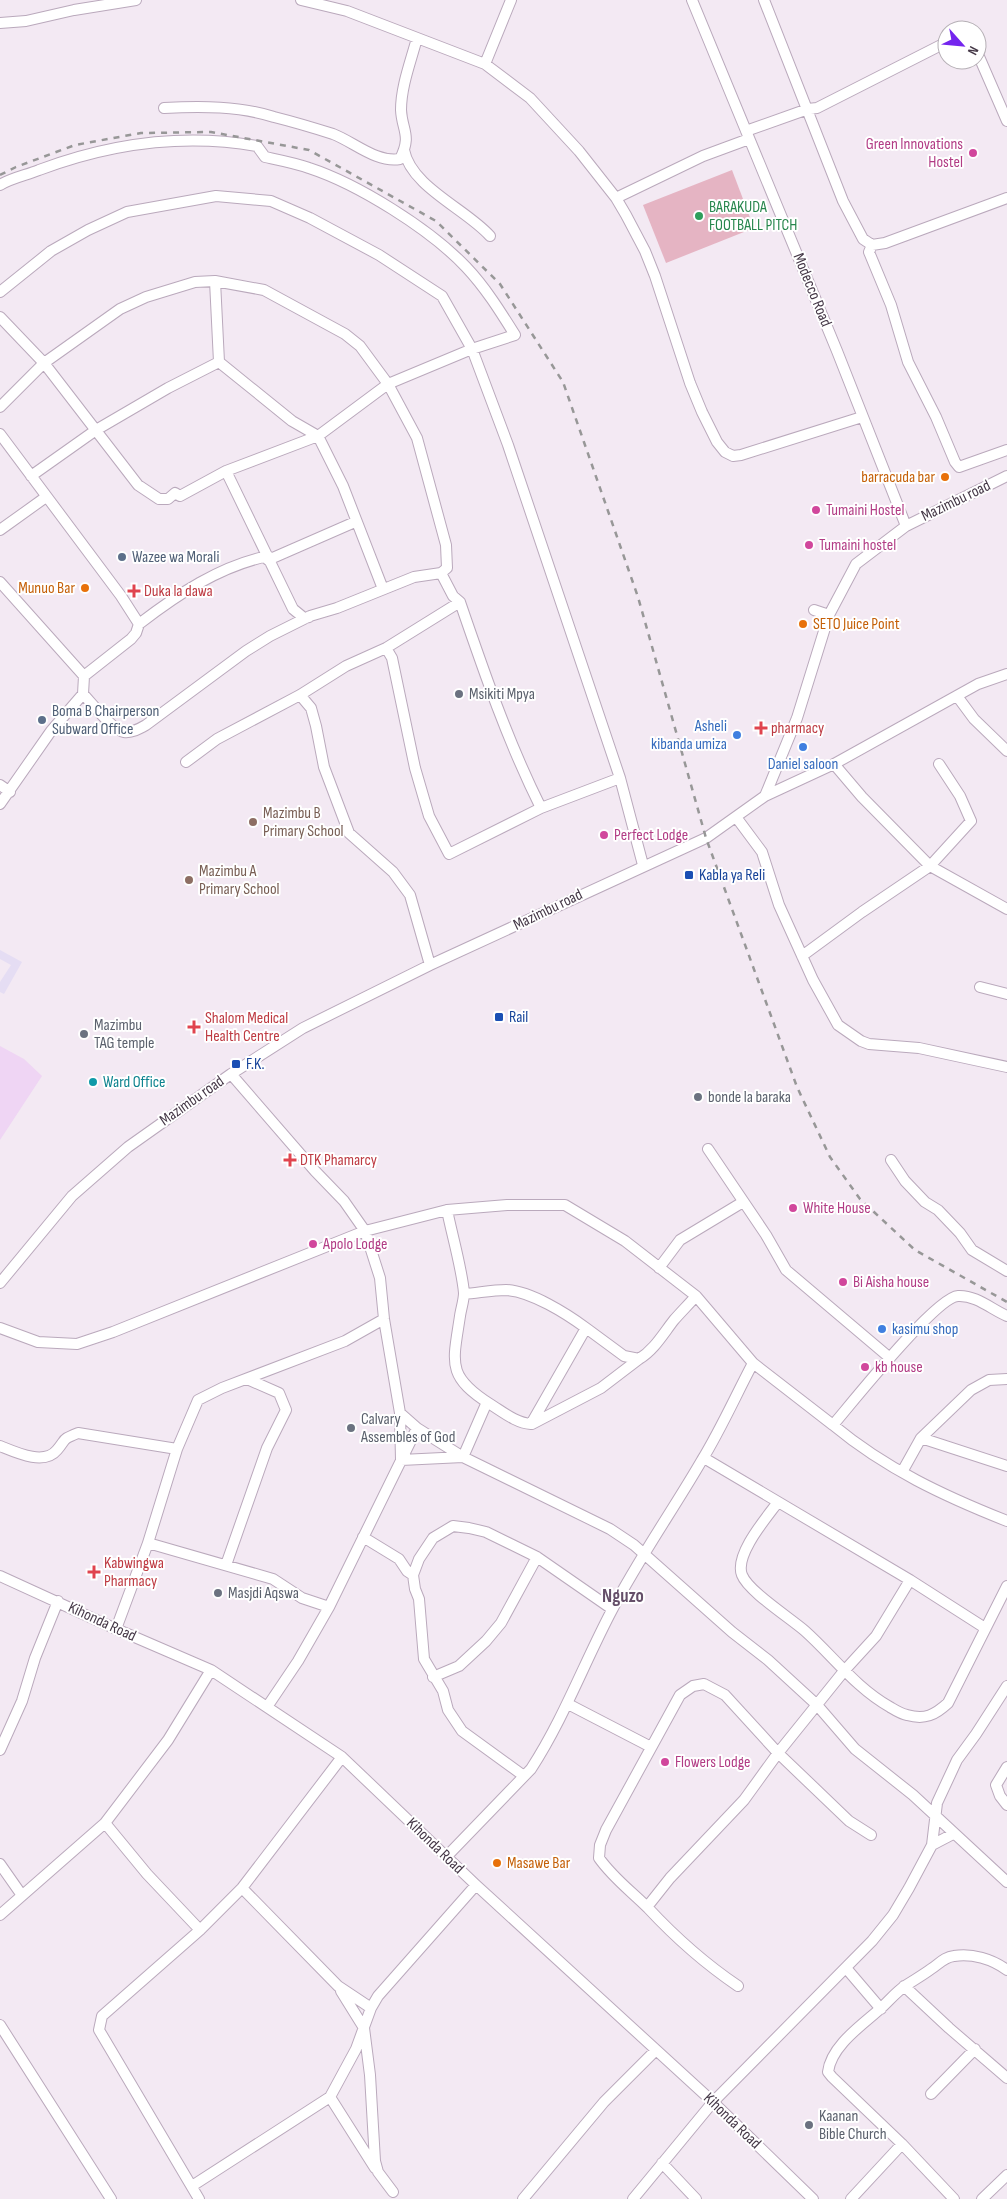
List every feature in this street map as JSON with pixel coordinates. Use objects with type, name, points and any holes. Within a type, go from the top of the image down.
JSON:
[{"type":"street","points":[[0,23],[26,21],[84,4],[136,0]]},
{"type":"street","points":[[301,0],[347,11],[485,64],[530,98],[579,151],[616,198],[645,251],[690,383],[717,442],[725,452],[733,456],[741,455],[862,417]]},
{"type":"street","points":[[347,11],[352,0]]},
{"type":"street","points":[[485,64],[511,0]]},
{"type":"street","name":"Modecco Road","points":[[692,0],[906,526]]},
{"type":"street","points":[[764,0],[808,109],[842,201],[863,239],[872,245],[885,243],[1007,198]]},
{"type":"street","points":[[417,38],[406,77],[401,111],[406,132],[404,150],[406,161],[430,188],[482,227],[490,236]]},
{"type":"street","points":[[616,198],[747,135],[808,109],[817,108],[937,47]]},
{"type":"street","points":[[985,70],[1007,122]]},
{"type":"street","points":[[164,108],[194,107],[255,112],[334,135],[363,150],[394,160],[400,159],[404,150]]},
{"type":"street","points":[[0,185],[73,158],[122,146],[184,139],[225,140],[257,146],[264,157],[310,168],[342,182],[393,210],[432,237],[466,267],[497,306],[515,335],[472,349],[388,384],[318,436],[226,471],[180,496],[175,493],[168,499],[159,498],[138,485],[44,363],[0,317]]},
{"type":"street","points":[[0,292],[51,251],[88,230],[127,212],[216,196],[271,201],[310,218],[379,255],[442,296],[472,349],[508,445],[620,778],[643,866]]},
{"type":"street","points":[[872,245],[869,252],[891,305],[908,362],[936,417],[955,462],[959,466],[1007,450]]},
{"type":"street","points":[[215,281],[219,362],[292,421],[318,436],[343,486],[384,589]]},
{"type":"street","points":[[0,406],[44,363],[120,309],[138,301],[195,282],[215,281],[264,290],[345,334],[360,346],[388,384],[417,438],[446,546],[447,568],[441,573],[414,577],[337,608],[304,618],[295,612],[226,471]]},
{"type":"street","points":[[31,476],[96,430],[168,388],[219,362]]},
{"type":"street","points":[[0,434],[140,624]]},
{"type":"street","name":"Mazimbu road","points":[[0,1284],[72,1196],[128,1147],[231,1074],[303,1028],[430,965],[706,838],[765,796],[797,718],[829,615],[856,564],[906,526],[1007,476]]},
{"type":"street","points":[[0,530],[46,497]]},
{"type":"street","points":[[84,676],[131,639],[140,624],[160,608],[203,580],[247,560],[268,558],[356,522]]},
{"type":"street","points":[[441,573],[453,596],[460,602],[494,699],[526,778],[541,808]]},
{"type":"street","points":[[0,582],[84,676],[83,694],[51,731],[0,804]]},
{"type":"street","points":[[186,762],[217,739],[300,695],[346,666],[386,648],[460,602]]},
{"type":"street","points":[[814,610],[829,615]]},
{"type":"street","points":[[83,694],[116,728],[124,732],[136,730],[146,725],[246,651],[310,616]]},
{"type":"street","points":[[386,648],[392,658],[415,768],[429,816],[449,854],[541,808],[620,778]]},
{"type":"street","points":[[765,796],[834,764],[978,684],[1007,674]]},
{"type":"street","points":[[300,695],[311,708],[324,767],[349,833],[393,872],[410,895],[430,965]]},
{"type":"street","points":[[957,696],[974,719],[1005,747]]},
{"type":"street","points":[[834,764],[862,797],[930,866],[1007,909]]},
{"type":"street","points":[[802,956],[930,866],[971,821],[960,796],[939,764]]},
{"type":"street","points":[[0,784],[10,792]]},
{"type":"street","points":[[736,817],[762,852],[779,906],[802,956],[838,1025],[861,1041],[869,1044],[919,1048],[1007,1066]]},
{"type":"street","points":[[980,987],[1007,994]]},
{"type":"street","points":[[231,1074],[298,1152],[344,1201],[365,1231],[380,1278],[384,1319],[400,1413],[401,1460]]},
{"type":"street","points":[[708,1148],[786,1270],[890,1358]]},
{"type":"street","points":[[891,1160],[905,1180],[925,1202],[938,1210],[960,1233],[972,1250],[1007,1271]]},
{"type":"street","points":[[658,1268],[680,1240],[743,1202]]},
{"type":"street","points":[[0,1328],[38,1342],[77,1344],[113,1332],[365,1231],[447,1210],[507,1205],[565,1205],[625,1241],[696,1296],[753,1363],[862,1449],[926,1486],[1007,1521]]},
{"type":"street","points":[[447,1210],[464,1294],[454,1363],[459,1378],[469,1389],[487,1402],[524,1424],[531,1424],[600,1388],[639,1359],[653,1348],[696,1296]]},
{"type":"street","points":[[464,1294],[508,1290],[537,1299],[559,1309],[624,1356],[639,1359]]},
{"type":"street","points":[[833,1425],[890,1358],[935,1310],[956,1296],[982,1303],[1007,1316]]},
{"type":"street","points":[[116,1629],[148,1543],[177,1449],[198,1400],[222,1388],[345,1340],[384,1319]]},
{"type":"street","points":[[531,1424],[586,1328]]},
{"type":"street","points":[[446,1856],[531,1769],[541,1753],[568,1704],[612,1609],[643,1554],[704,1458],[753,1363]]},
{"type":"street","points":[[226,1565],[267,1448],[286,1410],[279,1393],[247,1379]]},
{"type":"street","points":[[902,1472],[921,1438],[975,1387],[989,1380],[1007,1379]]},
{"type":"street","points":[[463,1458],[487,1402]]},
{"type":"street","points":[[400,1413],[417,1428],[463,1458],[610,1529],[634,1545],[732,1632],[768,1660],[817,1705],[855,1749],[913,1795],[1007,1882]]},
{"type":"street","points":[[267,1707],[298,1661],[329,1607],[417,1428]]},
{"type":"street","points":[[0,1446],[17,1454],[42,1458],[56,1452],[64,1439],[78,1433],[177,1449]]},
{"type":"street","points":[[921,1438],[1007,1466]]},
{"type":"street","points":[[401,1460],[463,1458]]},
{"type":"street","points":[[704,1458],[910,1580],[985,1628]]},
{"type":"street","points":[[778,1502],[759,1528],[743,1556],[742,1576],[761,1596],[805,1632],[844,1671],[877,1700],[906,1715],[924,1717],[936,1714],[948,1704],[967,1670],[985,1628],[1007,1586]]},
{"type":"street","points":[[524,1776],[462,1731],[448,1710],[442,1691],[424,1659],[419,1599],[413,1575],[419,1559],[433,1538],[453,1526],[486,1532],[538,1557],[612,1609]]},
{"type":"street","points":[[363,1537],[399,1559],[407,1571],[413,1575]]},
{"type":"street","points":[[148,1543],[273,1579],[302,1598],[329,1607]]},
{"type":"street","points":[[433,1677],[459,1666],[486,1641],[502,1622],[538,1557]]},
{"type":"street","name":"Kihonda Road","points":[[0,1576],[211,1670],[342,1758],[476,1885],[714,2102],[813,2199]]},
{"type":"street","points":[[647,1907],[670,1878],[744,1800],[778,1752],[844,1671],[876,1636],[910,1580]]},
{"type":"street","points":[[0,1750],[22,1701],[35,1658],[58,1601]]},
{"type":"street","points":[[0,1915],[105,1823],[168,1740],[211,1670]]},
{"type":"street","points":[[738,1986],[697,1956],[616,1879],[599,1858],[600,1845],[606,1830],[650,1746],[680,1695],[692,1686],[704,1684],[726,1695],[778,1752],[848,1821],[872,1835]]},
{"type":"street","points":[[633,2199],[714,2102],[872,1941],[893,1914],[932,1845],[937,1804],[956,1760],[976,1734],[1007,1686]]},
{"type":"street","points":[[568,1704],[650,1746]]},
{"type":"street","points":[[199,2199],[99,2030],[98,2024],[102,2016],[200,1930],[242,1888],[342,1758]]},
{"type":"street","points":[[1007,1767],[996,1785],[1000,1796],[1007,1805]]},
{"type":"street","points":[[105,1823],[147,1874],[200,1930]]},
{"type":"street","points":[[932,1845],[953,1834]]},
{"type":"street","points":[[0,1864],[22,1894]]},
{"type":"street","points":[[192,2186],[330,2097],[356,2049],[371,2008],[378,1996],[476,1885]]},
{"type":"street","points":[[242,1888],[338,1986],[371,2008]]},
{"type":"street","points":[[954,2199],[902,2144],[828,2072],[830,2061],[844,2042],[904,1986],[944,1959],[952,1956],[979,1956],[1007,1970]]},
{"type":"street","points":[[846,1968],[880,2008]]},
{"type":"street","points":[[338,1986],[364,2028],[378,2172]]},
{"type":"street","points":[[904,1986],[1007,2078]]},
{"type":"street","points":[[0,2025],[111,2199]]},
{"type":"street","points":[[523,2199],[529,2189],[604,2102],[656,2050]]},
{"type":"street","points":[[931,2094],[974,2050]]},
{"type":"street","points":[[330,2097],[393,2192]]},
{"type":"street","points":[[851,2199],[902,2144]]},
{"type":"street","points":[[662,2163],[696,2199]]},
{"type":"street","points":[[982,2199],[1007,2175]]},
{"type":"shaded area","name":"BARAKUDA FOOTBALL PITCH","points":[[732,170],[754,228],[666,263],[643,205]]},
{"type":"shaded area","points":[[0,950],[22,962],[4,994],[0,992],[0,982],[11,965],[0,959]]},
{"type":"shaded area","points":[[0,1046],[24,1059],[42,1076],[0,1140]]},
{"type":"railway","points":[[0,175],[75,145],[141,133],[211,132],[309,150],[436,221],[500,284],[563,382],[638,597],[706,838],[797,1087],[830,1157],[860,1199],[915,1250],[1007,1302]]},
{"type":"place","name":"Green Innovations Hostel","points":[[973,153]]},
{"type":"place","name":"BARAKUDA FOOTBALL PITCH","points":[[699,216]]},
{"type":"place","name":"barracuda bar","points":[[945,477]]},
{"type":"place","name":"Tumaini Hostel","points":[[816,510]]},
{"type":"place","name":"Tumaini hostel","points":[[809,545]]},
{"type":"place","name":"Wazee wa Morali","points":[[122,557]]},
{"type":"place","name":"Munuo Bar","points":[[85,588]]},
{"type":"place","name":"Duka la dawa","points":[[134,591]]},
{"type":"place","name":"SETO Juice Point","points":[[803,624]]},
{"type":"place","name":"Msikiti Mpya","points":[[459,694]]},
{"type":"place","name":"Boma B Chairperson Subward Office","points":[[42,720]]},
{"type":"place","name":"pharmacy","points":[[761,728]]},
{"type":"place","name":"Asheli kibanda umiza","points":[[737,735]]},
{"type":"place","name":"Daniel saloon","points":[[803,747]]},
{"type":"place","name":"Mazimbu B Primary School","points":[[253,822]]},
{"type":"place","name":"Perfect Lodge","points":[[604,835]]},
{"type":"place","name":"Kabla ya Reli","points":[[689,875]]},
{"type":"place","name":"Mazimbu A Primary School","points":[[189,880]]},
{"type":"place","name":"Rail","points":[[499,1017]]},
{"type":"place","name":"Shalom Medical Health Centre","points":[[194,1027]]},
{"type":"place","name":"Mazimbu TAG temple","points":[[84,1034]]},
{"type":"place","name":"F.K.","points":[[236,1064]]},
{"type":"place","name":"Ward Office","points":[[93,1082]]},
{"type":"place","name":"bonde la baraka","points":[[698,1097]]},
{"type":"place","name":"DTK Phamarcy","points":[[290,1160]]},
{"type":"place","name":"White House","points":[[793,1208]]},
{"type":"place","name":"Apolo Lodge","points":[[313,1244]]},
{"type":"place","name":"Bi Aisha house","points":[[843,1282]]},
{"type":"place","name":"kasimu shop","points":[[882,1329]]},
{"type":"place","name":"kb house","points":[[865,1367]]},
{"type":"place","name":"Calvary Assembles of God","points":[[351,1428]]},
{"type":"place","name":"Kabwingwa Pharmacy","points":[[94,1572]]},
{"type":"place","name":"Masjdi Aqswa","points":[[218,1593]]},
{"type":"place","name":"Flowers Lodge","points":[[665,1762]]},
{"type":"place","name":"Masawe Bar","points":[[497,1863]]},
{"type":"place","name":"Kaanan Bible Church","points":[[809,2125]]},
{"type":"district","name":"Nguzo","points":[[623,1596]]}]
